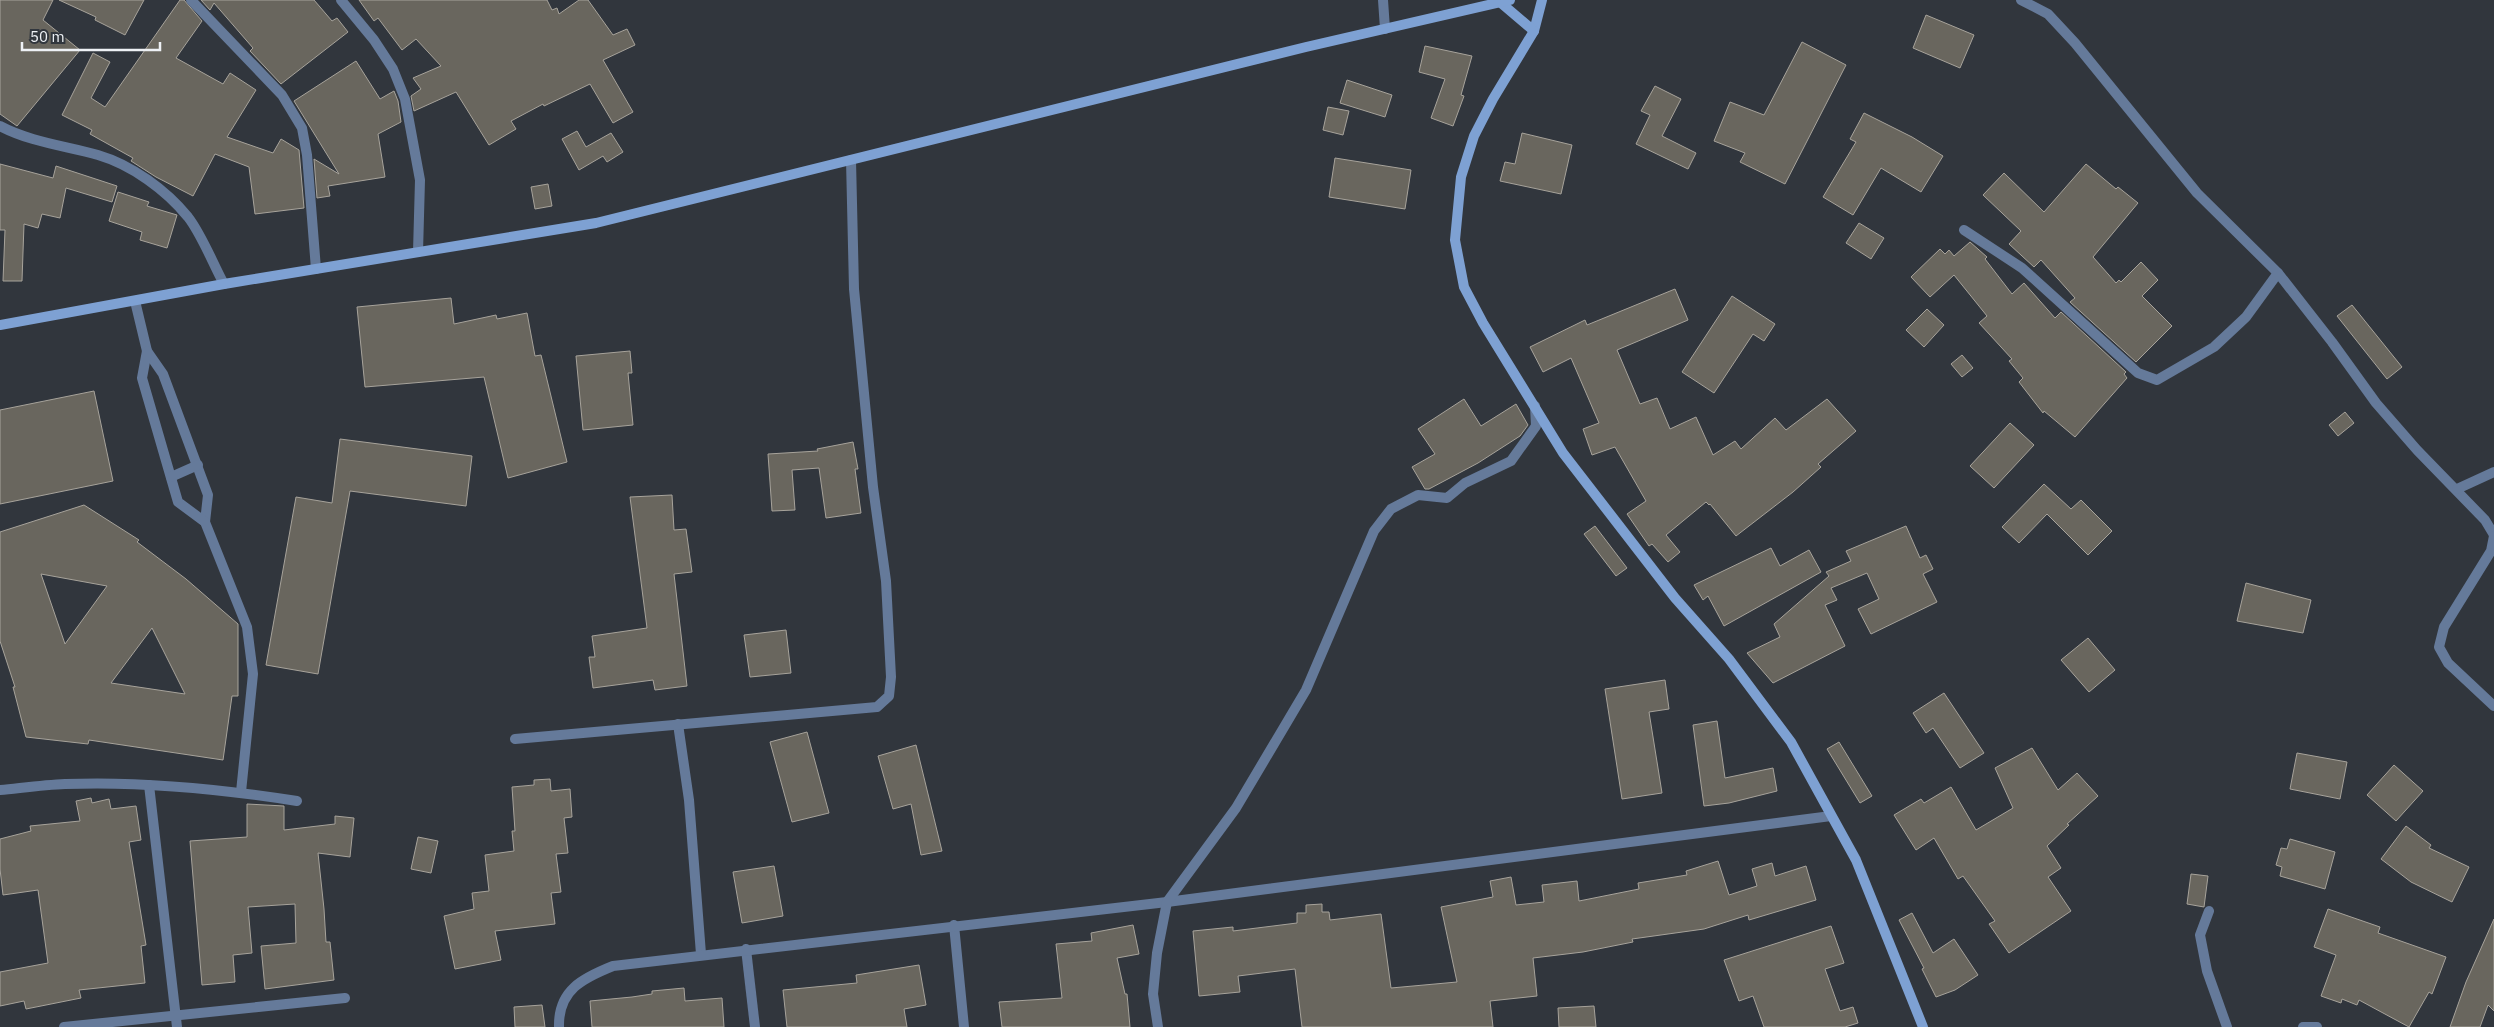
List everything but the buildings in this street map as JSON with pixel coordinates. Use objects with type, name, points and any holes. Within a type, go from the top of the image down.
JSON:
[{"type":"street","points":[[191,0],[282,95],[302,128],[307,155],[316,269]]},
{"type":"street","points":[[341,0],[374,40],[393,69],[405,99],[420,180],[418,252]]},
{"type":"street","points":[[1383,0],[1385,29]]},
{"type":"street","points":[[1542,0],[1534,31],[1492,99],[1474,136],[1461,177],[1455,240],[1464,287],[1483,323],[1563,453],[1675,598],[1729,659],[1791,742],[1856,860],[1923,1027]]},
{"type":"street","points":[[2021,0],[2048,14],[2075,43],[2197,193],[2278,273],[2332,342],[2376,403],[2417,450],[2457,489],[2485,520],[2494,536],[2492,552],[2444,627],[2439,647],[2448,663],[2494,706]]},
{"type":"street","points":[[0,325],[224,284],[596,223],[1505,1],[1534,31]]},
{"type":"street","points":[[0,126],[56,146],[100,156],[137,173],[164,193],[189,218],[224,284]]},
{"type":"street","points":[[515,740],[877,707],[889,696],[891,677],[886,581],[873,487],[854,289],[851,160]]},
{"type":"street","points":[[1964,230],[2022,268],[2138,373],[2157,380],[2173,373],[2214,347],[2246,317],[2278,273]]},
{"type":"street","points":[[135,300],[147,351],[163,374],[208,495],[205,522],[247,627],[252,649],[253,674],[241,792]]},
{"type":"street","points":[[147,351],[142,378],[178,502],[205,522]]},
{"type":"street","points":[[1158,1027],[1153,994],[1157,953],[1167,902],[1236,808],[1306,690],[1374,531],[1391,510],[1418,495],[1446,498],[1465,483],[1511,461],[1536,426],[1535,405]]},
{"type":"street","points":[[171,477],[198,466]]},
{"type":"street","points":[[2457,489],[2494,472]]},
{"type":"street","points":[[678,724],[689,800],[701,954]]},
{"type":"street","points":[[0,790],[65,784],[149,785],[241,792],[297,801]]},
{"type":"street","points":[[149,785],[177,1027]]},
{"type":"street","points":[[559,1027],[567,993],[588,976],[613,966],[701,954],[1167,902],[1831,816]]},
{"type":"street","points":[[2208,911],[2200,935],[2207,971],[2227,1027]]},
{"type":"street","points":[[954,925],[964,1027]]},
{"type":"street","points":[[746,949],[755,1027]]},
{"type":"street","points":[[64,1027],[345,998]]},
{"type":"street","points":[[2303,1027],[2317,1027]]}]
